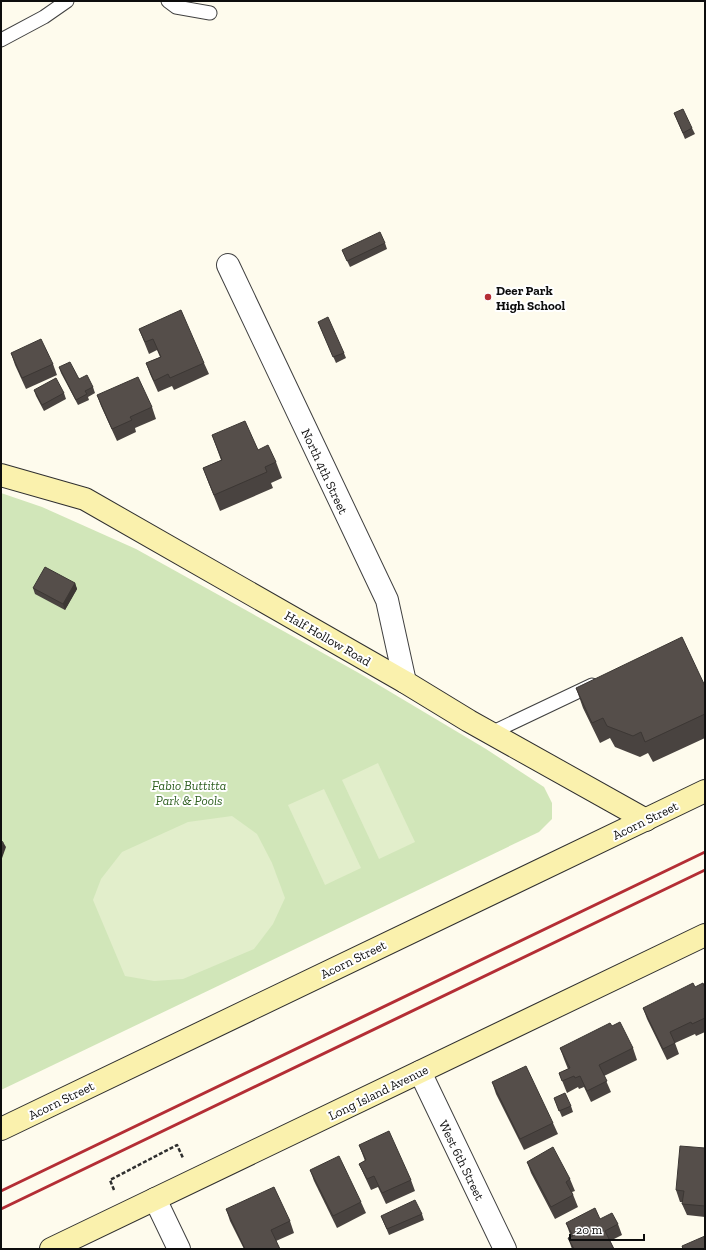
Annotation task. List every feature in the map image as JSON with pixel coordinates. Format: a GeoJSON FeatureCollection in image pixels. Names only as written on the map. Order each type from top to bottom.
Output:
{"type":"FeatureCollection","features":[{"type":"Feature","properties":{"kind":"street","name":"North 4th Street"},"geometry":{"type":"LineString","coordinates":[[228,265],[387,600],[406,682]]}},
{"type":"Feature","properties":{"kind":"street","name":"Half Hollow Road"},"geometry":{"type":"LineString","coordinates":[[1,475],[85,499],[406,682],[491,733],[646,820]]}},
{"type":"Feature","properties":{"kind":"street","name":"Acorn Street"},"geometry":{"type":"LineString","coordinates":[[1,1129],[705,791]]}},
{"type":"Feature","properties":{"kind":"street","name":"Long Island Avenue"},"geometry":{"type":"LineString","coordinates":[[51,1249],[705,935]]}},
{"type":"Feature","properties":{"kind":"street","name":"West 6th Street"},"geometry":{"type":"LineString","coordinates":[[420,1072],[505,1249]]}},
{"type":"Feature","properties":{"kind":"street"},"geometry":{"type":"LineString","coordinates":[[155,1199],[179,1249]]}},
{"type":"Feature","properties":{"kind":"lane"},"geometry":{"type":"LineString","coordinates":[[1,40],[44,17],[67,1]]}},
{"type":"Feature","properties":{"kind":"lane"},"geometry":{"type":"LineString","coordinates":[[168,1],[176,7],[210,13]]}},
{"type":"Feature","properties":{"kind":"lane"},"geometry":{"type":"LineString","coordinates":[[491,733],[601,681]]}},
{"type":"Feature","properties":{"kind":"path"},"geometry":{"type":"LineString","coordinates":[[114,1190],[110,1180],[177,1145],[183,1158]]}},
{"type":"Feature","properties":{"kind":"green space","name":"Fabio Buttitta Park & Pools"},"geometry":{"type":"Polygon","coordinates":[[[1,493],[42,507],[136,549],[357,672],[486,749],[544,787],[552,803],[552,819],[539,832],[1,1090],[1,493]]]}},
{"type":"Feature","properties":{"kind":"green space"},"geometry":{"type":"Polygon","coordinates":[[[378,763],[415,842],[379,859],[342,780],[378,763]]]}},
{"type":"Feature","properties":{"kind":"green space"},"geometry":{"type":"Polygon","coordinates":[[[324,789],[361,868],[325,885],[288,805],[324,789]]]}},
{"type":"Feature","properties":{"kind":"green space"},"geometry":{"type":"Polygon","coordinates":[[[232,816],[257,834],[272,863],[285,898],[273,924],[254,949],[183,979],[154,981],[125,976],[93,900],[101,879],[122,852],[188,822],[232,816]]]}},
{"type":"Feature","properties":{"kind":"building"},"geometry":{"type":"Polygon","coordinates":[[[683,109],[692,128],[683,133],[674,113],[683,109]]]}},
{"type":"Feature","properties":{"kind":"building"},"geometry":{"type":"Polygon","coordinates":[[[380,232],[385,243],[347,261],[342,250],[380,232]]]}},
{"type":"Feature","properties":{"kind":"building"},"geometry":{"type":"Polygon","coordinates":[[[181,310],[204,363],[170,378],[168,374],[154,381],[146,363],[161,357],[153,339],[145,342],[139,329],[181,310]]]}},
{"type":"Feature","properties":{"kind":"building"},"geometry":{"type":"Polygon","coordinates":[[[328,317],[344,353],[333,357],[318,322],[328,317]]]}},
{"type":"Feature","properties":{"kind":"building"},"geometry":{"type":"Polygon","coordinates":[[[41,339],[53,364],[22,378],[11,353],[41,339]]]}},
{"type":"Feature","properties":{"kind":"building"},"geometry":{"type":"Polygon","coordinates":[[[70,362],[79,379],[87,375],[93,387],[85,391],[87,394],[76,400],[59,367],[70,362]]]}},
{"type":"Feature","properties":{"kind":"building"},"geometry":{"type":"Polygon","coordinates":[[[138,377],[152,407],[130,417],[132,420],[112,429],[97,395],[138,377]]]}},
{"type":"Feature","properties":{"kind":"building"},"geometry":{"type":"Polygon","coordinates":[[[56,378],[64,393],[42,405],[34,390],[56,378]]]}},
{"type":"Feature","properties":{"kind":"building"},"geometry":{"type":"Polygon","coordinates":[[[245,421],[258,450],[268,445],[276,462],[265,467],[267,472],[214,495],[203,468],[222,460],[212,435],[245,421]]]}},
{"type":"Feature","properties":{"kind":"building"},"geometry":{"type":"Polygon","coordinates":[[[45,567],[75,583],[63,604],[33,588],[45,567]]]}},
{"type":"Feature","properties":{"kind":"building"},"geometry":{"type":"Polygon","coordinates":[[[682,637],[705,686],[705,714],[645,742],[641,732],[633,736],[607,726],[603,718],[592,723],[576,688],[682,637]]]}},
{"type":"Feature","properties":{"kind":"building"},"geometry":{"type":"Polygon","coordinates":[[[693,983],[695,987],[703,983],[705,988],[705,1018],[692,1024],[691,1022],[670,1032],[675,1043],[663,1049],[643,1008],[693,983]]]}},
{"type":"Feature","properties":{"kind":"building"},"geometry":{"type":"Polygon","coordinates":[[[620,1022],[633,1048],[599,1065],[607,1081],[587,1091],[580,1076],[575,1078],[574,1076],[562,1081],[559,1073],[570,1068],[560,1048],[610,1023],[612,1026],[620,1022]]]}},
{"type":"Feature","properties":{"kind":"building"},"geometry":{"type":"Polygon","coordinates":[[[526,1066],[553,1123],[520,1139],[492,1082],[526,1066]]]}},
{"type":"Feature","properties":{"kind":"building"},"geometry":{"type":"Polygon","coordinates":[[[565,1093],[571,1106],[559,1111],[554,1098],[565,1093]]]}},
{"type":"Feature","properties":{"kind":"building"},"geometry":{"type":"Polygon","coordinates":[[[389,1131],[411,1180],[382,1193],[374,1176],[367,1179],[359,1164],[366,1160],[359,1145],[389,1131]]]}},
{"type":"Feature","properties":{"kind":"building"},"geometry":{"type":"Polygon","coordinates":[[[680,1146],[705,1148],[705,1206],[682,1204],[684,1191],[676,1190],[680,1146]]]}},
{"type":"Feature","properties":{"kind":"building"},"geometry":{"type":"Polygon","coordinates":[[[553,1147],[570,1179],[566,1182],[573,1195],[551,1207],[527,1162],[553,1147]]]}},
{"type":"Feature","properties":{"kind":"building"},"geometry":{"type":"Polygon","coordinates":[[[339,1156],[361,1202],[333,1216],[310,1170],[339,1156]]]}},
{"type":"Feature","properties":{"kind":"building"},"geometry":{"type":"Polygon","coordinates":[[[274,1187],[290,1221],[271,1230],[280,1249],[245,1249],[226,1209],[274,1187]]]}},
{"type":"Feature","properties":{"kind":"building"},"geometry":{"type":"Polygon","coordinates":[[[415,1200],[422,1214],[387,1229],[381,1216],[415,1200]]]}},
{"type":"Feature","properties":{"kind":"building"},"geometry":{"type":"Polygon","coordinates":[[[595,1208],[600,1219],[612,1213],[618,1224],[605,1231],[614,1249],[574,1249],[568,1238],[573,1236],[566,1223],[595,1208]]]}},
{"type":"Feature","properties":{"kind":"building"},"geometry":{"type":"Polygon","coordinates":[[[705,1236],[705,1249],[683,1249],[682,1246],[705,1236]]]}},
{"type":"Feature","properties":{"kind":"railway"},"geometry":{"type":"LineString","coordinates":[[1,1191],[705,852]]}},
{"type":"Feature","properties":{"kind":"railway"},"geometry":{"type":"LineString","coordinates":[[1,1209],[705,870]]}},
{"type":"Feature","properties":{"kind":"place","name":"Deer Park High School"},"geometry":{"type":"Point","coordinates":[488,297]}}]}
